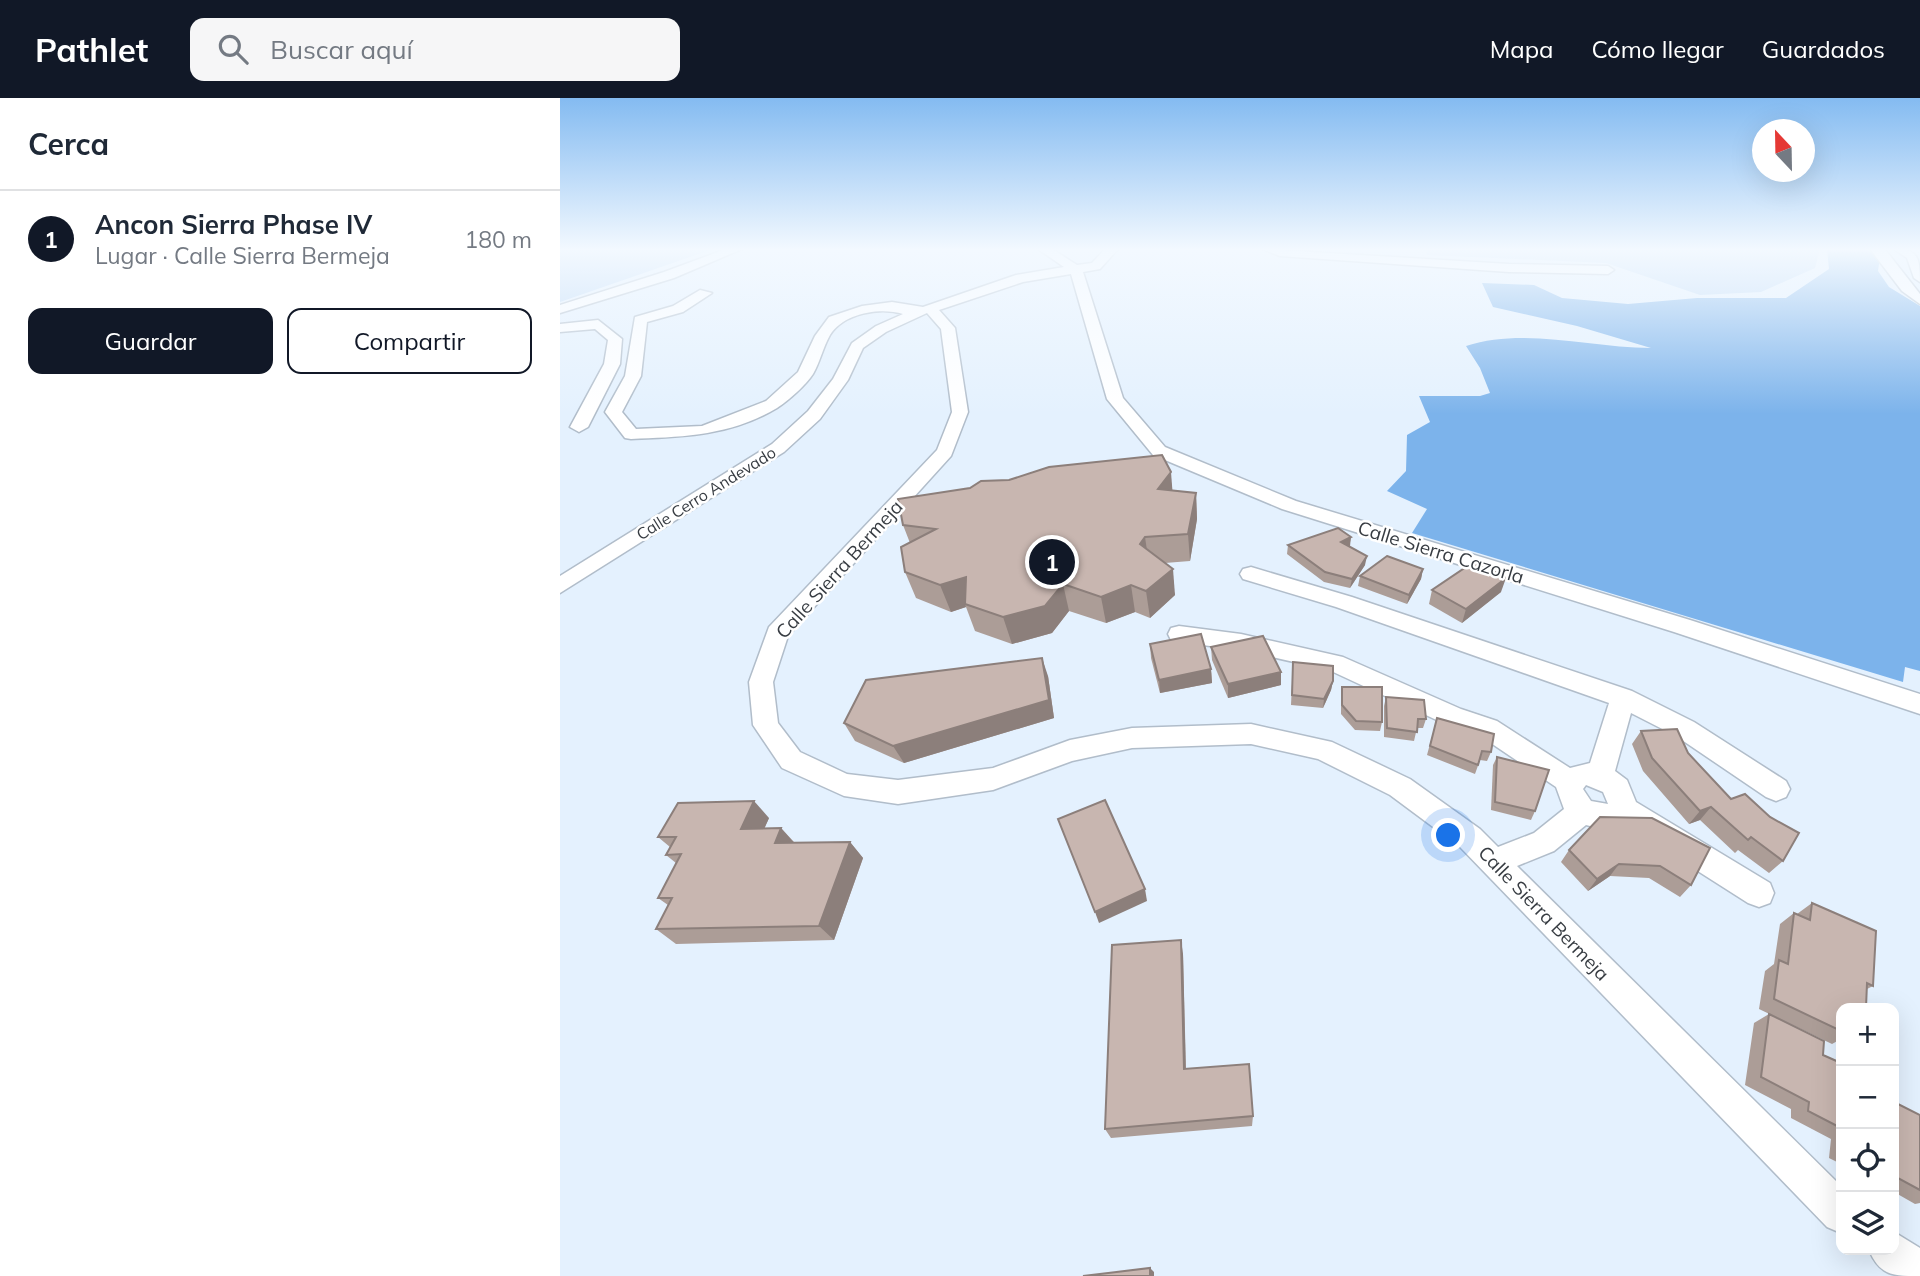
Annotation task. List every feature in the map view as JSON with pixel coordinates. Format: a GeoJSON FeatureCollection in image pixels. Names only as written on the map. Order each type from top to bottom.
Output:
{"type":"FeatureCollection","features":[{"type":"Feature","properties":{"kind":"street"},"geometry":{"type":"LineString","coordinates":[[686,304],[640,320],[632,376],[613,412],[631,434],[705,431],[772,404],[805,374],[822,336],[834,320],[862,310],[892,306],[923,310],[941,304]]}},
{"type":"Feature","properties":{"kind":"street","name":"Calle Sierra Cazorla"},"geometry":{"type":"LineString","coordinates":[[1086,304],[1115,399],[1159,451],[1290,505],[1682,626],[1920,704]]}},
{"type":"Feature","properties":{"kind":"street","name":"Calle Sierra Bermeja"},"geometry":{"type":"LineString","coordinates":[[923,310],[948,328],[960,412],[946,452],[904,510],[777,633],[761,682],[766,725],[791,760],[844,785],[898,792],[993,779],[1070,751],[1132,738],[1251,734],[1323,750],[1400,788],[1470,838],[1836,1208]]}},
{"type":"Feature","properties":{"kind":"street","name":"Calle Cerro Andevado"},"geometry":{"type":"LineString","coordinates":[[560,586],[778,449],[814,415],[841,380],[857,346],[881,328],[923,310]]}},
{"type":"Feature","properties":{"kind":"street"},"geometry":{"type":"LineString","coordinates":[[560,328],[598,324],[615,339],[612,364],[579,428]]}},
{"type":"Feature","properties":{"kind":"street"},"geometry":{"type":"LineString","coordinates":[[1251,574],[1344,602],[1623,698],[1685,729],[1776,789]]}},
{"type":"Feature","properties":{"kind":"street"},"geometry":{"type":"LineString","coordinates":[[1179,634],[1251,644],[1335,663],[1452,716],[1488,728],[1571,783]]}},
{"type":"Feature","properties":{"kind":"street"},"geometry":{"type":"LineString","coordinates":[[1600,776],[1623,698]]}},
{"type":"Feature","properties":{"kind":"street"},"geometry":{"type":"LineString","coordinates":[[1582,774],[1600,776],[1616,786],[1623,801],[1622,808],[1618,814],[1602,817],[1583,811],[1571,797],[1571,783],[1582,774]]}},
{"type":"Feature","properties":{"kind":"street"},"geometry":{"type":"LineString","coordinates":[[1622,808],[1759,893]]}},
{"type":"Feature","properties":{"kind":"street"},"geometry":{"type":"LineString","coordinates":[[1493,862],[1545,842],[1583,811]]}},
{"type":"Feature","properties":{"kind":"street"},"geometry":{"type":"LineString","coordinates":[[1896,1255],[1920,1273]]}},
{"type":"Feature","properties":{"kind":"shaded area"},"geometry":{"type":"Polygon","coordinates":[[[1492,304],[1920,306],[1920,671],[1905,667],[1903,682],[1412,533],[1427,509],[1387,491],[1406,471],[1407,435],[1430,422],[1419,396],[1480,396],[1490,393],[1480,368],[1466,346],[1511,338],[1534,338],[1651,348],[1577,326],[1493,307],[1492,304]]]}},
{"type":"Feature","properties":{"kind":"building"},"geometry":{"type":"Polygon","coordinates":[[[1162,455],[1171,472],[1158,489],[1196,493],[1188,534],[1145,537],[1140,544],[1173,569],[1146,591],[1131,585],[1101,597],[1063,584],[1045,606],[1003,617],[965,604],[966,577],[940,585],[905,572],[901,547],[936,529],[903,525],[898,499],[970,488],[981,481],[1009,480],[1049,467],[1162,455]]]}},
{"type":"Feature","properties":{"kind":"building"},"geometry":{"type":"Polygon","coordinates":[[[1338,528],[1351,537],[1341,542],[1367,556],[1352,579],[1325,572],[1288,545],[1338,528]]]}},
{"type":"Feature","properties":{"kind":"building"},"geometry":{"type":"Polygon","coordinates":[[[1387,556],[1423,569],[1409,595],[1360,576],[1387,556]]]}},
{"type":"Feature","properties":{"kind":"building"},"geometry":{"type":"Polygon","coordinates":[[[1475,561],[1506,578],[1466,609],[1432,590],[1475,561]]]}},
{"type":"Feature","properties":{"kind":"building"},"geometry":{"type":"Polygon","coordinates":[[[1201,634],[1211,669],[1159,680],[1150,644],[1201,634]]]}},
{"type":"Feature","properties":{"kind":"building"},"geometry":{"type":"Polygon","coordinates":[[[1263,636],[1281,672],[1228,684],[1211,647],[1263,636]]]}},
{"type":"Feature","properties":{"kind":"building"},"geometry":{"type":"Polygon","coordinates":[[[1042,658],[1049,700],[893,746],[844,723],[866,680],[1042,658]]]}},
{"type":"Feature","properties":{"kind":"building"},"geometry":{"type":"Polygon","coordinates":[[[1293,662],[1333,666],[1333,681],[1324,699],[1292,695],[1293,662]]]}},
{"type":"Feature","properties":{"kind":"building"},"geometry":{"type":"Polygon","coordinates":[[[1342,687],[1382,687],[1382,722],[1356,721],[1342,705],[1342,687]]]}},
{"type":"Feature","properties":{"kind":"building"},"geometry":{"type":"Polygon","coordinates":[[[1386,697],[1424,700],[1426,719],[1418,719],[1417,732],[1387,728],[1386,697]]]}},
{"type":"Feature","properties":{"kind":"building"},"geometry":{"type":"Polygon","coordinates":[[[1437,718],[1494,734],[1491,752],[1482,751],[1478,765],[1430,746],[1437,718]]]}},
{"type":"Feature","properties":{"kind":"building"},"geometry":{"type":"Polygon","coordinates":[[[1677,729],[1688,753],[1731,799],[1745,794],[1770,817],[1799,833],[1783,861],[1751,837],[1748,840],[1711,807],[1700,811],[1652,758],[1641,731],[1677,729]]]}},
{"type":"Feature","properties":{"kind":"building"},"geometry":{"type":"Polygon","coordinates":[[[1497,757],[1549,770],[1535,811],[1495,802],[1497,757]]]}},
{"type":"Feature","properties":{"kind":"building"},"geometry":{"type":"Polygon","coordinates":[[[1105,800],[1145,889],[1095,912],[1058,819],[1105,800]]]}},
{"type":"Feature","properties":{"kind":"building"},"geometry":{"type":"Polygon","coordinates":[[[754,801],[741,829],[781,828],[775,843],[850,842],[819,926],[656,929],[672,898],[658,898],[681,854],[666,855],[676,837],[658,837],[678,803],[754,801]]]}},
{"type":"Feature","properties":{"kind":"building"},"geometry":{"type":"Polygon","coordinates":[[[1600,817],[1652,818],[1710,848],[1691,885],[1660,866],[1619,864],[1597,879],[1569,850],[1600,817]]]}},
{"type":"Feature","properties":{"kind":"building"},"geometry":{"type":"Polygon","coordinates":[[[1812,903],[1876,931],[1873,986],[1867,983],[1866,1003],[1836,1003],[1836,1029],[1774,999],[1779,960],[1788,964],[1794,913],[1810,920],[1812,903]]]}},
{"type":"Feature","properties":{"kind":"building"},"geometry":{"type":"Polygon","coordinates":[[[1181,940],[1184,1069],[1249,1064],[1253,1116],[1105,1129],[1112,945],[1181,940]]]}},
{"type":"Feature","properties":{"kind":"building"},"geometry":{"type":"Polygon","coordinates":[[[1769,1014],[1824,1041],[1823,1055],[1836,1061],[1836,1125],[1808,1111],[1809,1102],[1761,1077],[1769,1014]]]}},
{"type":"Feature","properties":{"kind":"building"},"geometry":{"type":"Polygon","coordinates":[[[1899,1104],[1920,1115],[1920,1190],[1899,1179],[1899,1104]]]}},
{"type":"Feature","properties":{"kind":"building"},"geometry":{"type":"Polygon","coordinates":[[[1150,1268],[1150,1276],[1083,1276],[1150,1268]]]}},
{"type":"Feature","properties":{"kind":"place","name":"Ancon Sierra Phase IV"},"geometry":{"type":"Point","coordinates":[1052,562]}}]}
